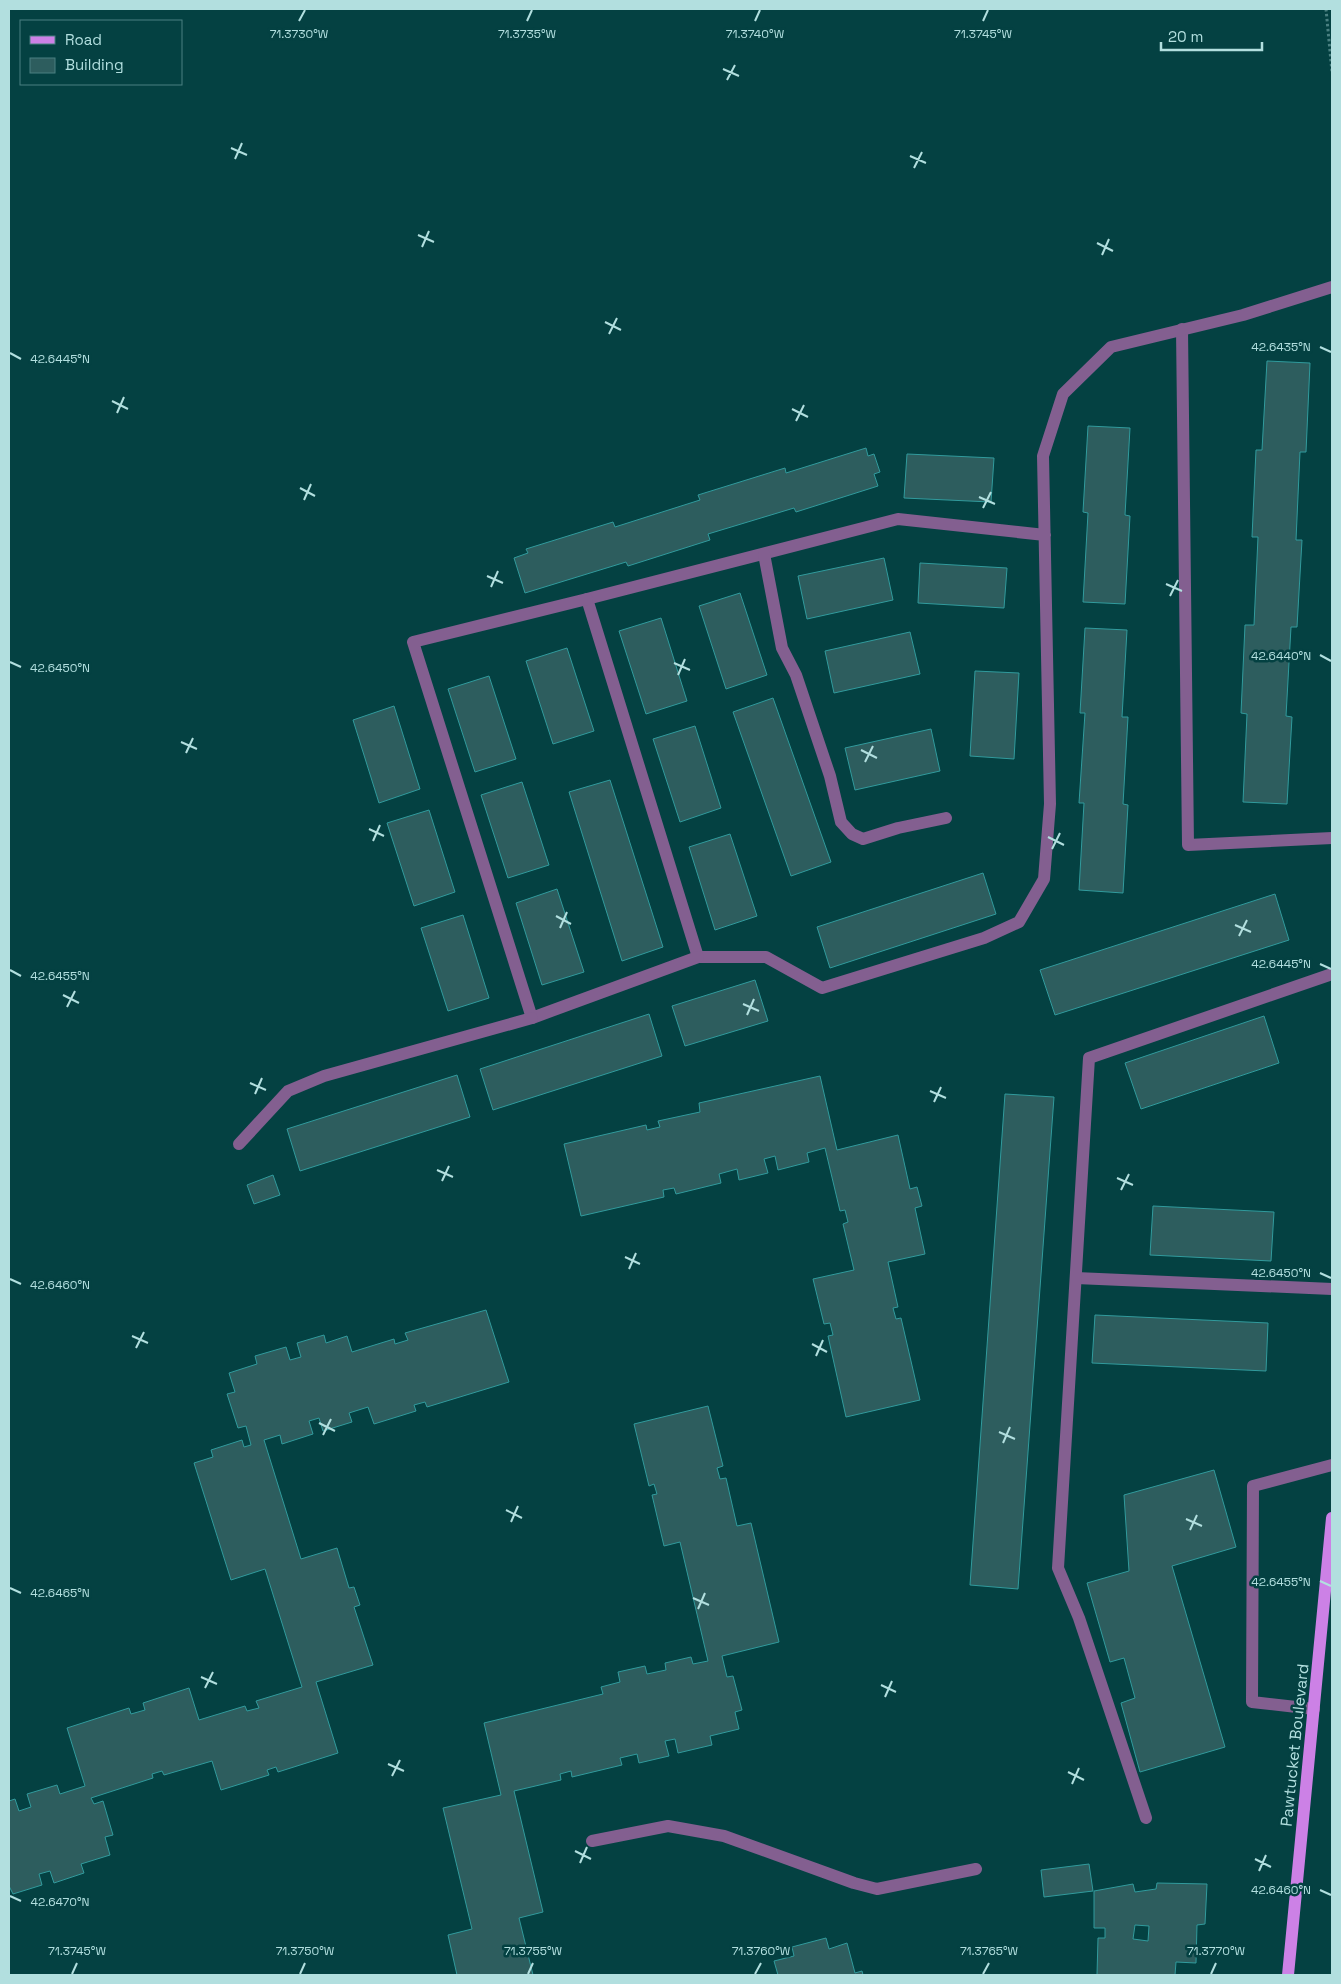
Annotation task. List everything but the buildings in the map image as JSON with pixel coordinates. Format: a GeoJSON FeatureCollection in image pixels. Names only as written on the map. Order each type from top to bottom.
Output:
{"type":"FeatureCollection","features":[{"type":"Feature","properties":{"kind":"main road","name":"Pawtucket Boulevard"},"geometry":{"type":"LineString","coordinates":[[1288,1975],[1332,1518]]}},
{"type":"Feature","properties":{"kind":"street"},"geometry":{"type":"LineString","coordinates":[[239,1144],[288,1091],[324,1076],[532,1018],[698,957],[766,957],[822,988],[984,938],[1019,922],[1044,879],[1050,804],[1043,456],[1063,394],[1111,347],[1243,315],[1332,287]]}},
{"type":"Feature","properties":{"kind":"street"},"geometry":{"type":"LineString","coordinates":[[1182,329],[1188,845],[1332,838]]}},
{"type":"Feature","properties":{"kind":"street"},"geometry":{"type":"LineString","coordinates":[[532,1018],[413,642],[898,519],[1045,535]]}},
{"type":"Feature","properties":{"kind":"street"},"geometry":{"type":"LineString","coordinates":[[764,554],[782,648],[796,676],[830,776],[841,822],[852,834],[863,838],[898,828],[946,818]]}},
{"type":"Feature","properties":{"kind":"street"},"geometry":{"type":"LineString","coordinates":[[587,599],[698,957]]}},
{"type":"Feature","properties":{"kind":"street"},"geometry":{"type":"LineString","coordinates":[[1146,1818],[1079,1618],[1058,1568],[1089,1058],[1332,974]]}},
{"type":"Feature","properties":{"kind":"street"},"geometry":{"type":"LineString","coordinates":[[1076,1278],[1332,1288]]}},
{"type":"Feature","properties":{"kind":"street"},"geometry":{"type":"LineString","coordinates":[[1314,1709],[1252,1702],[1253,1486],[1332,1465]]}},
{"type":"Feature","properties":{"kind":"street"},"geometry":{"type":"LineString","coordinates":[[592,1841],[668,1826],[724,1836],[854,1884],[877,1889],[976,1869]]}},
{"type":"Feature","properties":{"kind":"path"},"geometry":{"type":"LineString","coordinates":[[1326,9],[1332,72]]}}]}
